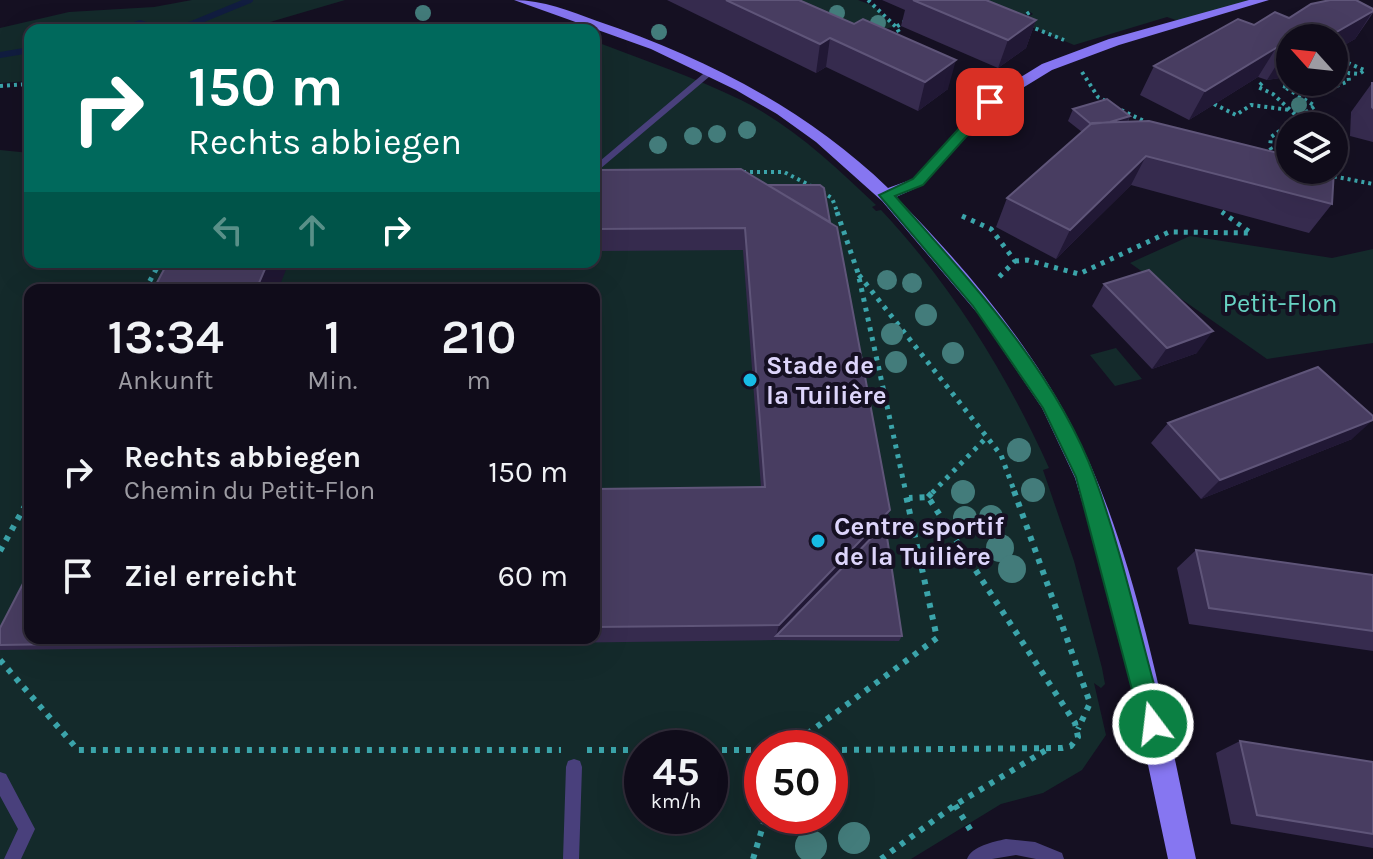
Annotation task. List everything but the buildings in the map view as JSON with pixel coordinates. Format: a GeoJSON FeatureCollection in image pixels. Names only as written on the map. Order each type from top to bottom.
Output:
{"type":"FeatureCollection","features":[{"type":"Feature","properties":{"kind":"main road"},"geometry":{"type":"LineString","coordinates":[[520,0],[596,24]]}},
{"type":"Feature","properties":{"kind":"main road"},"geometry":{"type":"LineString","coordinates":[[886,195],[918,182],[990,102],[1047,67],[1114,42],[1263,0]]}},
{"type":"Feature","properties":{"kind":"main road"},"geometry":{"type":"LineString","coordinates":[[600,25],[712,71],[816,134],[886,195],[930,241],[1020,357],[1050,404],[1085,477],[1153,724],[1182,859]]}},
{"type":"Feature","properties":{"kind":"lane"},"geometry":{"type":"LineString","coordinates":[[600,166],[712,71]]}},
{"type":"Feature","properties":{"kind":"lane"},"geometry":{"type":"LineString","coordinates":[[571,859],[576,758]]}},
{"type":"Feature","properties":{"kind":"lane"},"geometry":{"type":"LineString","coordinates":[[0,780],[27,829],[12,859]]}},
{"type":"Feature","properties":{"kind":"lane"},"geometry":{"type":"LineString","coordinates":[[980,857],[1007,845],[1034,848],[1056,859]]}},
{"type":"Feature","properties":{"kind":"path"},"geometry":{"type":"LineString","coordinates":[[868,0],[899,32]]}},
{"type":"Feature","properties":{"kind":"path"},"geometry":{"type":"LineString","coordinates":[[1030,12],[1015,20],[1074,45]]}},
{"type":"Feature","properties":{"kind":"path"},"geometry":{"type":"LineString","coordinates":[[896,27],[917,13]]}},
{"type":"Feature","properties":{"kind":"path"},"geometry":{"type":"LineString","coordinates":[[1348,63],[1365,70],[1359,74],[1348,73]]}},
{"type":"Feature","properties":{"kind":"path"},"geometry":{"type":"LineString","coordinates":[[1079,64],[1098,97],[1150,123]]}},
{"type":"Feature","properties":{"kind":"path"},"geometry":{"type":"LineString","coordinates":[[1262,83],[1258,87],[1273,94],[1292,112]]}},
{"type":"Feature","properties":{"kind":"path"},"geometry":{"type":"LineString","coordinates":[[0,86],[24,84]]}},
{"type":"Feature","properties":{"kind":"path"},"geometry":{"type":"LineString","coordinates":[[1299,96],[1315,106],[1307,112]]}},
{"type":"Feature","properties":{"kind":"path"},"geometry":{"type":"LineString","coordinates":[[1214,104],[1236,115],[1251,105],[1290,110]]}},
{"type":"Feature","properties":{"kind":"path"},"geometry":{"type":"LineString","coordinates":[[1276,134],[1271,137],[1270,147],[1276,157]]}},
{"type":"Feature","properties":{"kind":"path"},"geometry":{"type":"LineString","coordinates":[[736,172],[784,172],[832,198],[858,273],[937,638],[812,730]]}},
{"type":"Feature","properties":{"kind":"path"},"geometry":{"type":"LineString","coordinates":[[1348,179],[1373,184]]}},
{"type":"Feature","properties":{"kind":"path"},"geometry":{"type":"LineString","coordinates":[[999,277],[1015,261],[1027,260],[1079,274],[1169,232],[1251,233],[1250,229],[1222,212]]}},
{"type":"Feature","properties":{"kind":"path"},"geometry":{"type":"LineString","coordinates":[[962,216],[991,229],[1015,261]]}},
{"type":"Feature","properties":{"kind":"path"},"geometry":{"type":"LineString","coordinates":[[848,750],[1071,746],[1076,741],[1090,703],[1001,455],[986,438],[976,419],[858,273]]}},
{"type":"Feature","properties":{"kind":"path"},"geometry":{"type":"LineString","coordinates":[[909,498],[928,497],[986,438]]}},
{"type":"Feature","properties":{"kind":"path"},"geometry":{"type":"LineString","coordinates":[[928,497],[1078,730]]}},
{"type":"Feature","properties":{"kind":"path"},"geometry":{"type":"LineString","coordinates":[[0,551],[24,508]]}},
{"type":"Feature","properties":{"kind":"path"},"geometry":{"type":"LineString","coordinates":[[0,660],[78,750],[564,750]]}},
{"type":"Feature","properties":{"kind":"path"},"geometry":{"type":"LineString","coordinates":[[881,859],[955,805],[1052,747]]}},
{"type":"Feature","properties":{"kind":"path"},"geometry":{"type":"LineString","coordinates":[[576,758],[624,752]]}},
{"type":"Feature","properties":{"kind":"path"},"geometry":{"type":"LineString","coordinates":[[753,859],[761,834]]}},
{"type":"Feature","properties":{"kind":"green space"},"geometry":{"type":"Polygon","coordinates":[[[192,0],[345,0],[263,24],[24,24],[24,81],[0,83],[0,28],[69,12],[154,7],[192,0]]]}},
{"type":"Feature","properties":{"kind":"green space"},"geometry":{"type":"Polygon","coordinates":[[[773,0],[858,0],[874,6],[893,27],[852,35],[773,0]]]}},
{"type":"Feature","properties":{"kind":"green space"},"geometry":{"type":"Polygon","coordinates":[[[964,0],[1263,0],[1182,22],[1167,17],[1074,45],[1020,22],[1033,14],[1030,12],[1014,20],[964,0]]]}},
{"type":"Feature","properties":{"kind":"green space","name":"Centre sportif de la Tuilière"},"geometry":{"type":"Polygon","coordinates":[[[600,43],[705,84],[760,110],[813,148],[876,205],[872,207],[876,211],[881,210],[932,269],[976,332],[1015,398],[1049,468],[1043,470],[1074,561],[1102,668],[1105,684],[1101,688],[1094,683],[1106,735],[1082,770],[1043,793],[1001,804],[911,859],[0,859],[0,150],[24,152],[24,268],[600,268],[600,43]]]}},
{"type":"Feature","properties":{"kind":"green space","name":"Petit-Flon"},"geometry":{"type":"Polygon","coordinates":[[[1190,236],[1332,258],[1373,249],[1373,343],[1267,359],[1130,263],[1190,236]]]}},
{"type":"Feature","properties":{"kind":"green space"},"geometry":{"type":"Polygon","coordinates":[[[1116,348],[1142,379],[1115,386],[1090,355],[1116,348]]]}},
{"type":"Feature","properties":{"kind":"waterway"},"geometry":{"type":"LineString","coordinates":[[192,24],[250,0]]}},
{"type":"Feature","properties":{"kind":"waterway"},"geometry":{"type":"LineString","coordinates":[[137,24],[143,24]]}},
{"type":"Feature","properties":{"kind":"waterway"},"geometry":{"type":"LineString","coordinates":[[0,55],[24,51]]}},
{"type":"Feature","properties":{"kind":"place","name":"Stade de la Tuilière"},"geometry":{"type":"Point","coordinates":[750,380]}},
{"type":"Feature","properties":{"kind":"place","name":"Centre sportif de la Tuilière"},"geometry":{"type":"Point","coordinates":[818,541]}},
{"type":"Feature","properties":{"kind":"route"},"geometry":{"type":"LineString","coordinates":[[990,102],[945,147],[918,182],[886,195],[930,241],[979,302],[1050,404],[1085,477],[1111,560],[1153,724]]}}]}
